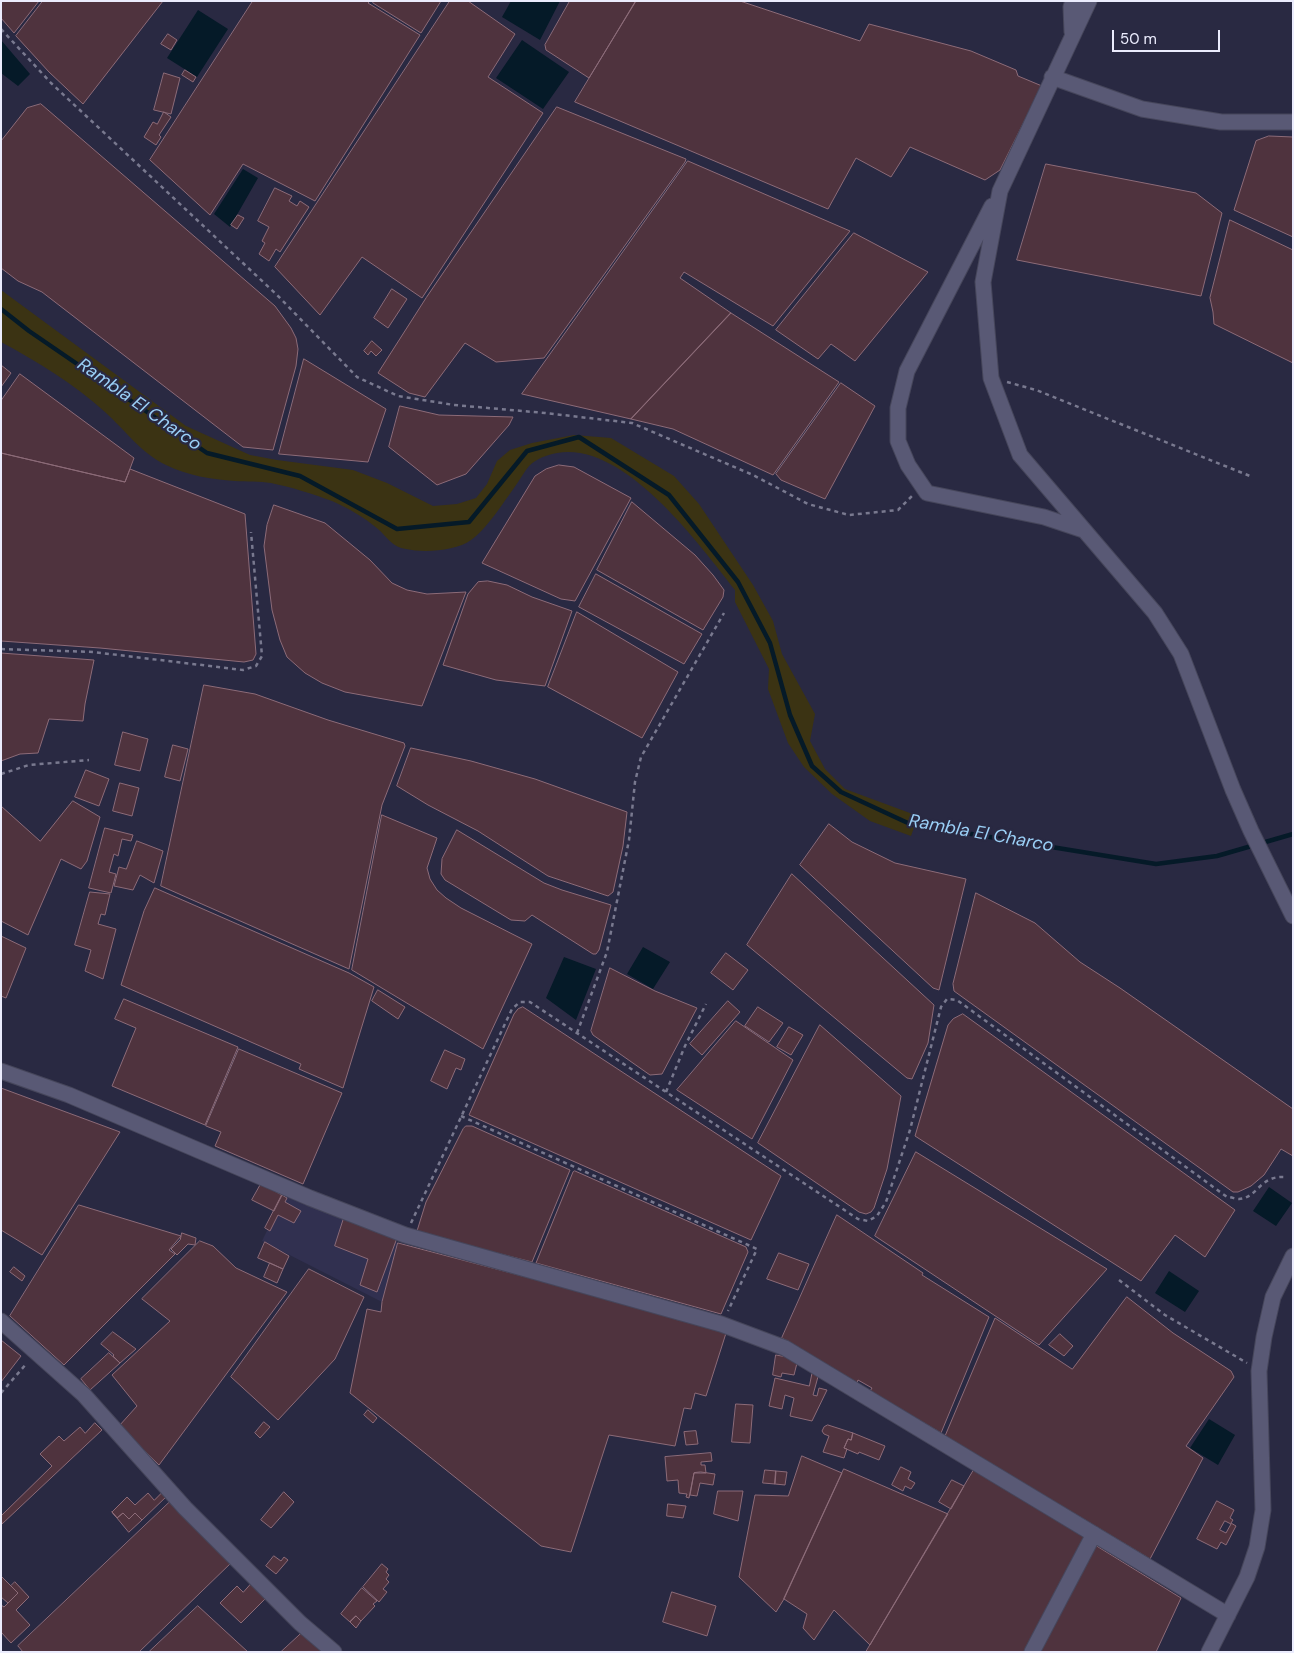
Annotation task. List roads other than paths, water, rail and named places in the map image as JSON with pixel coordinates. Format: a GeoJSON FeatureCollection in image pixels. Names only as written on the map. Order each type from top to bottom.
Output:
{"type":"FeatureCollection","features":[{"type":"Feature","properties":{"kind":"street"},"geometry":{"type":"LineString","coordinates":[[1072,36],[1071,7],[1074,1]]}},
{"type":"Feature","properties":{"kind":"street"},"geometry":{"type":"LineString","coordinates":[[1083,530],[1044,517],[927,493],[908,465],[898,441],[898,408],[907,372],[1000,192],[1089,1]]}},
{"type":"Feature","properties":{"kind":"street"},"geometry":{"type":"LineString","coordinates":[[1052,77],[1142,109],[1222,122],[1293,122]]}},
{"type":"Feature","properties":{"kind":"street"},"geometry":{"type":"LineString","coordinates":[[1000,192],[983,282],[991,378],[1020,455],[1155,613],[1181,654],[1233,790],[1293,916]]}},
{"type":"Feature","properties":{"kind":"street"},"geometry":{"type":"LineString","coordinates":[[1,1071],[69,1095],[310,1198],[405,1235],[721,1324],[785,1348],[1228,1615]]}},
{"type":"Feature","properties":{"kind":"street"},"geometry":{"type":"LineString","coordinates":[[1209,1652],[1247,1577],[1257,1547],[1263,1510],[1259,1371],[1273,1297],[1293,1256]]}},
{"type":"Feature","properties":{"kind":"street"},"geometry":{"type":"LineString","coordinates":[[1,1321],[84,1395],[185,1508],[300,1623],[334,1652]]}},
{"type":"Feature","properties":{"kind":"street"},"geometry":{"type":"LineString","coordinates":[[1032,1652],[1094,1534]]}},
{"type":"Feature","properties":{"kind":"water"},"geometry":{"type":"Polygon","coordinates":[[[511,1],[560,1],[540,40],[502,17],[511,1]]]}},
{"type":"Feature","properties":{"kind":"water"},"geometry":{"type":"Polygon","coordinates":[[[198,10],[228,29],[197,77],[167,58],[198,10]]]}},
{"type":"Feature","properties":{"kind":"water"},"geometry":{"type":"Polygon","coordinates":[[[1,40],[30,74],[18,86],[1,73],[1,40]]]}},
{"type":"Feature","properties":{"kind":"water"},"geometry":{"type":"Polygon","coordinates":[[[522,40],[569,72],[543,109],[496,78],[522,40]]]}},
{"type":"Feature","properties":{"kind":"water"},"geometry":{"type":"Polygon","coordinates":[[[243,169],[258,178],[230,227],[214,214],[243,169]]]}},
{"type":"Feature","properties":{"kind":"water"},"geometry":{"type":"Polygon","coordinates":[[[643,947],[670,962],[653,989],[627,974],[643,947]]]}},
{"type":"Feature","properties":{"kind":"water"},"geometry":{"type":"Polygon","coordinates":[[[564,957],[596,969],[576,1020],[546,998],[564,957]]]}},
{"type":"Feature","properties":{"kind":"water"},"geometry":{"type":"Polygon","coordinates":[[[1269,1187],[1292,1203],[1276,1226],[1253,1211],[1269,1187]]]}},
{"type":"Feature","properties":{"kind":"water"},"geometry":{"type":"Polygon","coordinates":[[[1169,1271],[1199,1291],[1185,1312],[1155,1293],[1169,1271]]]}},
{"type":"Feature","properties":{"kind":"water"},"geometry":{"type":"Polygon","coordinates":[[[1209,1419],[1235,1435],[1218,1465],[1190,1448],[1209,1419]]]}},
{"type":"Feature","properties":{"kind":"waterway","name":"Rambla El Charco"},"geometry":{"type":"LineString","coordinates":[[1,309],[29,331],[207,453],[300,476],[397,529],[469,522],[527,451],[579,437],[669,495],[738,582],[770,643],[790,715],[812,766],[841,792],[910,824],[1156,864],[1217,856],[1293,834]]}}]}
